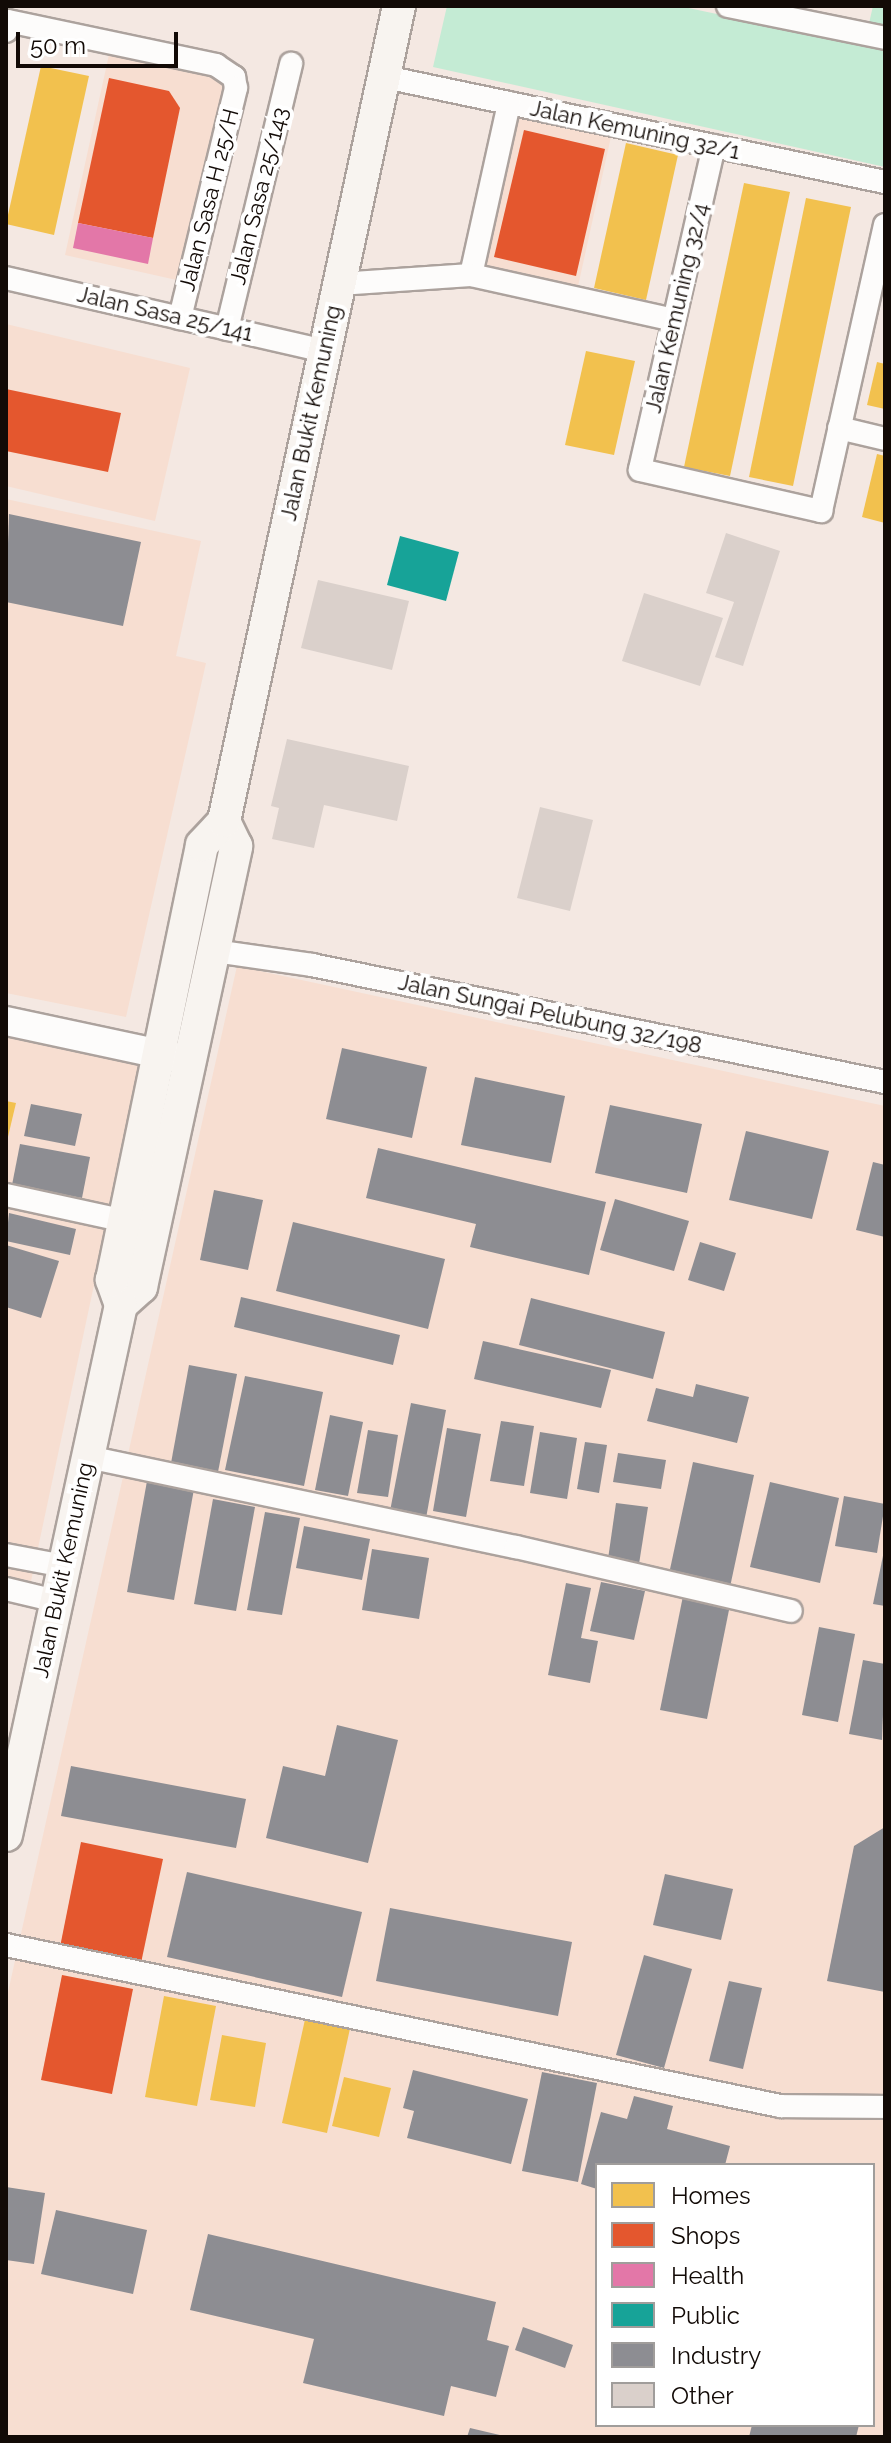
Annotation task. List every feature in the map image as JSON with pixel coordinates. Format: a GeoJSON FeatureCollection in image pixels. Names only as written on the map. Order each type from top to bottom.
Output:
{"type":"FeatureCollection","features":[{"type":"Feature","properties":{"kind":"main road","name":"Jalan Bukit Kemuning"},"geometry":{"type":"LineString","coordinates":[[121,1305],[141,1287],[202,845],[224,821],[399,6]]}},
{"type":"Feature","properties":{"kind":"main road","name":"Jalan Bukit Kemuning"},"geometry":{"type":"LineString","coordinates":[[6,1835],[121,1305],[112,1280],[125,1221],[174,1057],[214,951],[236,846],[224,821]]}},
{"type":"Feature","properties":{"kind":"street"},"geometry":{"type":"LineString","coordinates":[[728,6],[885,38]]}},
{"type":"Feature","properties":{"kind":"street","name":"Jalan Sasa H 25/H"},"geometry":{"type":"LineString","coordinates":[[7,26],[216,65],[234,77],[236,88],[180,318]]}},
{"type":"Feature","properties":{"kind":"street","name":"Jalan Sasa 25/143"},"geometry":{"type":"LineString","coordinates":[[227,329],[291,64]]}},
{"type":"Feature","properties":{"kind":"street","name":"Jalan Kemuning 32/1"},"geometry":{"type":"LineString","coordinates":[[385,77],[885,182]]}},
{"type":"Feature","properties":{"kind":"street"},"geometry":{"type":"LineString","coordinates":[[471,275],[509,103]]}},
{"type":"Feature","properties":{"kind":"street","name":"Jalan Kemuning 32/4"},"geometry":{"type":"LineString","coordinates":[[714,146],[640,470],[821,511],[839,428]]}},
{"type":"Feature","properties":{"kind":"street"},"geometry":{"type":"LineString","coordinates":[[885,225],[839,428],[885,439]]}},
{"type":"Feature","properties":{"kind":"street"},"geometry":{"type":"LineString","coordinates":[[339,284],[471,275],[674,320]]}},
{"type":"Feature","properties":{"kind":"street","name":"Jalan Sasa 25/141"},"geometry":{"type":"LineString","coordinates":[[6,278],[324,351]]}},
{"type":"Feature","properties":{"kind":"street","name":"Jalan Sungai Pelubung 32/198"},"geometry":{"type":"LineString","coordinates":[[214,951],[312,965],[885,1082]]}},
{"type":"Feature","properties":{"kind":"street"},"geometry":{"type":"LineString","coordinates":[[6,1021],[174,1057]]}},
{"type":"Feature","properties":{"kind":"street"},"geometry":{"type":"LineString","coordinates":[[6,1195],[125,1221]]}},
{"type":"Feature","properties":{"kind":"street"},"geometry":{"type":"LineString","coordinates":[[88,1457],[516,1547],[791,1611]]}},
{"type":"Feature","properties":{"kind":"street"},"geometry":{"type":"LineString","coordinates":[[6,1555],[64,1566]]}},
{"type":"Feature","properties":{"kind":"street"},"geometry":{"type":"LineString","coordinates":[[6,1589],[56,1601]]}},
{"type":"Feature","properties":{"kind":"street"},"geometry":{"type":"LineString","coordinates":[[6,1945],[780,2106],[885,2107]]}},
{"type":"Feature","properties":{"kind":"shaded area"},"geometry":{"type":"Polygon","coordinates":[[[110,50],[218,75],[228,87],[181,281],[65,255],[110,50]]]}},
{"type":"Feature","properties":{"kind":"shaded area"},"geometry":{"type":"Polygon","coordinates":[[[515,113],[612,132],[577,291],[480,267],[515,113]]]}},
{"type":"Feature","properties":{"kind":"shaded area"},"geometry":{"type":"Polygon","coordinates":[[[6,324],[190,368],[155,521],[6,486],[6,324]]]}},
{"type":"Feature","properties":{"kind":"shaded area"},"geometry":{"type":"Polygon","coordinates":[[[6,499],[201,541],[176,656],[206,663],[126,1017],[6,993],[6,499]]]}},
{"type":"Feature","properties":{"kind":"shaded area"},"geometry":{"type":"Polygon","coordinates":[[[237,966],[885,1106],[885,2437],[6,2437],[6,2001],[237,966]]]}},
{"type":"Feature","properties":{"kind":"shaded area"},"geometry":{"type":"Polygon","coordinates":[[[6,1035],[141,1064],[31,1581],[6,1576],[6,1035]]]}},
{"type":"Feature","properties":{"kind":"green space"},"geometry":{"type":"Polygon","coordinates":[[[447,6],[679,6],[864,45],[873,6],[885,6],[885,167],[433,67],[447,6]]]}},
{"type":"Feature","properties":{"kind":"building: Homes"},"geometry":{"type":"Polygon","coordinates":[[[41,66],[89,76],[54,235],[6,224],[41,66]]]}},
{"type":"Feature","properties":{"kind":"building: Homes"},"geometry":{"type":"Polygon","coordinates":[[[626,143],[678,155],[646,300],[594,288],[626,143]]]}},
{"type":"Feature","properties":{"kind":"building: Homes"},"geometry":{"type":"Polygon","coordinates":[[[744,183],[790,192],[730,476],[684,467],[744,183]]]}},
{"type":"Feature","properties":{"kind":"building: Homes"},"geometry":{"type":"Polygon","coordinates":[[[806,198],[851,207],[793,486],[749,477],[806,198]]]}},
{"type":"Feature","properties":{"kind":"building: Homes"},"geometry":{"type":"Polygon","coordinates":[[[586,351],[635,361],[614,455],[565,445],[586,351]]]}},
{"type":"Feature","properties":{"kind":"building: Homes"},"geometry":{"type":"Polygon","coordinates":[[[877,362],[885,364],[885,409],[867,405],[877,362]]]}},
{"type":"Feature","properties":{"kind":"building: Homes"},"geometry":{"type":"Polygon","coordinates":[[[877,454],[885,456],[885,523],[862,517],[877,454]]]}},
{"type":"Feature","properties":{"kind":"building: Homes"},"geometry":{"type":"Polygon","coordinates":[[[6,1101],[16,1103],[7,1141],[6,1141],[6,1101]]]}},
{"type":"Feature","properties":{"kind":"building: Homes"},"geometry":{"type":"Polygon","coordinates":[[[164,1996],[216,2006],[197,2106],[145,2097],[164,1996]]]}},
{"type":"Feature","properties":{"kind":"building: Homes"},"geometry":{"type":"Polygon","coordinates":[[[306,2015],[351,2024],[327,2133],[282,2123],[306,2015]]]}},
{"type":"Feature","properties":{"kind":"building: Homes"},"geometry":{"type":"Polygon","coordinates":[[[222,2035],[266,2043],[255,2107],[210,2100],[222,2035]]]}},
{"type":"Feature","properties":{"kind":"building: Homes"},"geometry":{"type":"Polygon","coordinates":[[[344,2077],[391,2088],[379,2137],[332,2126],[344,2077]]]}},
{"type":"Feature","properties":{"kind":"building: Shops"},"geometry":{"type":"Polygon","coordinates":[[[109,78],[169,91],[180,108],[153,238],[78,223],[109,78]]]}},
{"type":"Feature","properties":{"kind":"building: Shops"},"geometry":{"type":"Polygon","coordinates":[[[524,130],[605,149],[576,276],[494,257],[524,130]]]}},
{"type":"Feature","properties":{"kind":"building: Shops"},"geometry":{"type":"Polygon","coordinates":[[[6,389],[121,413],[108,472],[6,451],[6,389]]]}},
{"type":"Feature","properties":{"kind":"building: Shops"},"geometry":{"type":"Polygon","coordinates":[[[81,1842],[163,1859],[141,1963],[60,1947],[81,1842]]]}},
{"type":"Feature","properties":{"kind":"building: Shops"},"geometry":{"type":"Polygon","coordinates":[[[62,1975],[133,1989],[112,2094],[41,2080],[62,1975]]]}},
{"type":"Feature","properties":{"kind":"building: Health"},"geometry":{"type":"Polygon","coordinates":[[[78,223],[153,238],[148,264],[73,248],[78,223]]]}},
{"type":"Feature","properties":{"kind":"building: Public"},"geometry":{"type":"Polygon","coordinates":[[[400,536],[459,552],[446,601],[387,585],[400,536]]]}},
{"type":"Feature","properties":{"kind":"building: Industry"},"geometry":{"type":"Polygon","coordinates":[[[9,514],[141,542],[123,626],[6,602],[9,514]]]}},
{"type":"Feature","properties":{"kind":"building: Industry"},"geometry":{"type":"Polygon","coordinates":[[[342,1048],[427,1067],[412,1138],[326,1119],[342,1048]]]}},
{"type":"Feature","properties":{"kind":"building: Industry"},"geometry":{"type":"Polygon","coordinates":[[[475,1077],[565,1096],[551,1163],[461,1145],[475,1077]]]}},
{"type":"Feature","properties":{"kind":"building: Industry"},"geometry":{"type":"Polygon","coordinates":[[[31,1104],[82,1114],[75,1146],[24,1136],[31,1104]]]}},
{"type":"Feature","properties":{"kind":"building: Industry"},"geometry":{"type":"Polygon","coordinates":[[[610,1105],[702,1124],[687,1193],[595,1173],[610,1105]]]}},
{"type":"Feature","properties":{"kind":"building: Industry"},"geometry":{"type":"Polygon","coordinates":[[[746,1131],[829,1151],[812,1219],[729,1200],[746,1131]]]}},
{"type":"Feature","properties":{"kind":"building: Industry"},"geometry":{"type":"Polygon","coordinates":[[[20,1144],[90,1157],[82,1198],[12,1185],[20,1144]]]}},
{"type":"Feature","properties":{"kind":"building: Industry"},"geometry":{"type":"Polygon","coordinates":[[[378,1148],[606,1202],[589,1275],[470,1247],[476,1224],[366,1198],[378,1148]]]}},
{"type":"Feature","properties":{"kind":"building: Industry"},"geometry":{"type":"Polygon","coordinates":[[[873,1162],[885,1165],[885,1237],[856,1230],[873,1162]]]}},
{"type":"Feature","properties":{"kind":"building: Industry"},"geometry":{"type":"Polygon","coordinates":[[[214,1190],[263,1200],[248,1270],[200,1260],[214,1190]]]}},
{"type":"Feature","properties":{"kind":"building: Industry"},"geometry":{"type":"Polygon","coordinates":[[[615,1199],[689,1221],[674,1271],[600,1250],[615,1199]]]}},
{"type":"Feature","properties":{"kind":"building: Industry"},"geometry":{"type":"Polygon","coordinates":[[[9,1213],[76,1229],[70,1255],[6,1241],[9,1213]]]}},
{"type":"Feature","properties":{"kind":"building: Industry"},"geometry":{"type":"Polygon","coordinates":[[[293,1222],[445,1259],[428,1329],[276,1291],[293,1222]]]}},
{"type":"Feature","properties":{"kind":"building: Industry"},"geometry":{"type":"Polygon","coordinates":[[[700,1242],[736,1253],[724,1291],[688,1280],[700,1242]]]}},
{"type":"Feature","properties":{"kind":"building: Industry"},"geometry":{"type":"Polygon","coordinates":[[[6,1245],[59,1261],[41,1318],[6,1307],[6,1245]]]}},
{"type":"Feature","properties":{"kind":"building: Industry"},"geometry":{"type":"Polygon","coordinates":[[[241,1297],[400,1335],[393,1365],[234,1327],[241,1297]]]}},
{"type":"Feature","properties":{"kind":"building: Industry"},"geometry":{"type":"Polygon","coordinates":[[[531,1298],[665,1332],[653,1379],[519,1345],[531,1298]]]}},
{"type":"Feature","properties":{"kind":"building: Industry"},"geometry":{"type":"Polygon","coordinates":[[[483,1341],[611,1370],[601,1408],[474,1379],[483,1341]]]}},
{"type":"Feature","properties":{"kind":"building: Industry"},"geometry":{"type":"Polygon","coordinates":[[[189,1365],[237,1374],[218,1472],[171,1463],[189,1365]]]}},
{"type":"Feature","properties":{"kind":"building: Industry"},"geometry":{"type":"Polygon","coordinates":[[[245,1376],[323,1392],[304,1486],[225,1470],[245,1376]]]}},
{"type":"Feature","properties":{"kind":"building: Industry"},"geometry":{"type":"Polygon","coordinates":[[[696,1384],[749,1397],[737,1443],[647,1421],[656,1388],[693,1397],[696,1384]]]}},
{"type":"Feature","properties":{"kind":"building: Industry"},"geometry":{"type":"Polygon","coordinates":[[[411,1403],[446,1410],[426,1518],[390,1511],[411,1403]]]}},
{"type":"Feature","properties":{"kind":"building: Industry"},"geometry":{"type":"Polygon","coordinates":[[[330,1415],[363,1422],[348,1496],[315,1490],[330,1415]]]}},
{"type":"Feature","properties":{"kind":"building: Industry"},"geometry":{"type":"Polygon","coordinates":[[[501,1421],[534,1426],[524,1486],[490,1481],[501,1421]]]}},
{"type":"Feature","properties":{"kind":"building: Industry"},"geometry":{"type":"Polygon","coordinates":[[[447,1428],[481,1434],[466,1517],[433,1511],[447,1428]]]}},
{"type":"Feature","properties":{"kind":"building: Industry"},"geometry":{"type":"Polygon","coordinates":[[[368,1430],[398,1435],[388,1497],[357,1493],[368,1430]]]}},
{"type":"Feature","properties":{"kind":"building: Industry"},"geometry":{"type":"Polygon","coordinates":[[[540,1432],[577,1438],[567,1499],[530,1493],[540,1432]]]}},
{"type":"Feature","properties":{"kind":"building: Industry"},"geometry":{"type":"Polygon","coordinates":[[[585,1442],[607,1445],[599,1493],[577,1489],[585,1442]]]}},
{"type":"Feature","properties":{"kind":"building: Industry"},"geometry":{"type":"Polygon","coordinates":[[[618,1453],[666,1460],[661,1489],[613,1482],[618,1453]]]}},
{"type":"Feature","properties":{"kind":"building: Industry"},"geometry":{"type":"Polygon","coordinates":[[[693,1462],[754,1475],[730,1587],[669,1574],[693,1462]]]}},
{"type":"Feature","properties":{"kind":"building: Industry"},"geometry":{"type":"Polygon","coordinates":[[[147,1481],[194,1489],[174,1600],[127,1592],[147,1481]]]}},
{"type":"Feature","properties":{"kind":"building: Industry"},"geometry":{"type":"Polygon","coordinates":[[[770,1482],[839,1498],[820,1583],[750,1567],[770,1482]]]}},
{"type":"Feature","properties":{"kind":"building: Industry"},"geometry":{"type":"Polygon","coordinates":[[[844,1496],[885,1504],[877,1553],[835,1546],[844,1496]]]}},
{"type":"Feature","properties":{"kind":"building: Industry"},"geometry":{"type":"Polygon","coordinates":[[[213,1499],[255,1507],[236,1611],[194,1604],[213,1499]]]}},
{"type":"Feature","properties":{"kind":"building: Industry"},"geometry":{"type":"Polygon","coordinates":[[[616,1503],[648,1507],[639,1564],[608,1559],[616,1503]]]}},
{"type":"Feature","properties":{"kind":"building: Industry"},"geometry":{"type":"Polygon","coordinates":[[[265,1512],[300,1518],[282,1615],[247,1610],[265,1512]]]}},
{"type":"Feature","properties":{"kind":"building: Industry"},"geometry":{"type":"Polygon","coordinates":[[[304,1526],[370,1539],[362,1580],[296,1568],[304,1526]]]}},
{"type":"Feature","properties":{"kind":"building: Industry"},"geometry":{"type":"Polygon","coordinates":[[[372,1549],[429,1558],[419,1619],[362,1610],[372,1549]]]}},
{"type":"Feature","properties":{"kind":"building: Industry"},"geometry":{"type":"Polygon","coordinates":[[[885,1551],[885,1606],[873,1604],[885,1551]]]}},
{"type":"Feature","properties":{"kind":"building: Industry"},"geometry":{"type":"Polygon","coordinates":[[[601,1582],[645,1591],[634,1640],[590,1631],[601,1582]]]}},
{"type":"Feature","properties":{"kind":"building: Industry"},"geometry":{"type":"Polygon","coordinates":[[[566,1583],[591,1588],[581,1638],[598,1641],[590,1683],[548,1675],[566,1583]]]}},
{"type":"Feature","properties":{"kind":"building: Industry"},"geometry":{"type":"Polygon","coordinates":[[[683,1596],[730,1605],[707,1719],[660,1710],[683,1596]]]}},
{"type":"Feature","properties":{"kind":"building: Industry"},"geometry":{"type":"Polygon","coordinates":[[[819,1627],[855,1634],[838,1722],[802,1715],[819,1627]]]}},
{"type":"Feature","properties":{"kind":"building: Industry"},"geometry":{"type":"Polygon","coordinates":[[[863,1660],[885,1664],[882,1740],[849,1734],[863,1660]]]}},
{"type":"Feature","properties":{"kind":"building: Industry"},"geometry":{"type":"Polygon","coordinates":[[[337,1725],[398,1740],[368,1863],[266,1838],[283,1766],[325,1776],[337,1725]]]}},
{"type":"Feature","properties":{"kind":"building: Industry"},"geometry":{"type":"Polygon","coordinates":[[[71,1766],[246,1799],[236,1848],[61,1816],[71,1766]]]}},
{"type":"Feature","properties":{"kind":"building: Industry"},"geometry":{"type":"Polygon","coordinates":[[[885,1827],[885,1992],[827,1981],[854,1846],[885,1827]]]}},
{"type":"Feature","properties":{"kind":"building: Industry"},"geometry":{"type":"Polygon","coordinates":[[[187,1872],[362,1912],[342,1997],[167,1957],[187,1872]]]}},
{"type":"Feature","properties":{"kind":"building: Industry"},"geometry":{"type":"Polygon","coordinates":[[[665,1874],[733,1889],[721,1940],[653,1925],[665,1874]]]}},
{"type":"Feature","properties":{"kind":"building: Industry"},"geometry":{"type":"Polygon","coordinates":[[[390,1908],[572,1942],[558,2016],[376,1981],[390,1908]]]}},
{"type":"Feature","properties":{"kind":"building: Industry"},"geometry":{"type":"Polygon","coordinates":[[[644,1955],[692,1969],[664,2068],[616,2055],[644,1955]]]}},
{"type":"Feature","properties":{"kind":"building: Industry"},"geometry":{"type":"Polygon","coordinates":[[[729,1981],[762,1988],[743,2069],[709,2061],[729,1981]]]}},
{"type":"Feature","properties":{"kind":"building: Industry"},"geometry":{"type":"Polygon","coordinates":[[[413,2070],[528,2099],[511,2164],[407,2138],[414,2111],[403,2108],[413,2070]]]}},
{"type":"Feature","properties":{"kind":"building: Industry"},"geometry":{"type":"Polygon","coordinates":[[[542,2072],[597,2083],[578,2182],[522,2171],[542,2072]]]}},
{"type":"Feature","properties":{"kind":"building: Industry"},"geometry":{"type":"Polygon","coordinates":[[[634,2096],[673,2106],[667,2129],[730,2146],[726,2163],[595,2163],[595,2188],[581,2184],[601,2112],[627,2119],[634,2096]]]}},
{"type":"Feature","properties":{"kind":"building: Industry"},"geometry":{"type":"Polygon","coordinates":[[[6,2187],[45,2193],[34,2264],[6,2260],[6,2187]]]}},
{"type":"Feature","properties":{"kind":"building: Industry"},"geometry":{"type":"Polygon","coordinates":[[[56,2210],[147,2230],[133,2294],[41,2274],[56,2210]]]}},
{"type":"Feature","properties":{"kind":"building: Industry"},"geometry":{"type":"Polygon","coordinates":[[[208,2234],[496,2302],[487,2340],[509,2346],[496,2397],[451,2386],[444,2416],[303,2383],[314,2339],[190,2310],[208,2234]]]}},
{"type":"Feature","properties":{"kind":"building: Industry"},"geometry":{"type":"Polygon","coordinates":[[[523,2327],[573,2345],[565,2368],[515,2350],[523,2327]]]}},
{"type":"Feature","properties":{"kind":"building: Industry"},"geometry":{"type":"Polygon","coordinates":[[[752,2427],[858,2427],[856,2437],[749,2437],[752,2427]]]}},
{"type":"Feature","properties":{"kind":"building: Industry"},"geometry":{"type":"Polygon","coordinates":[[[470,2428],[504,2436],[467,2437],[470,2428]]]}},
{"type":"Feature","properties":{"kind":"building: Other"},"geometry":{"type":"Polygon","coordinates":[[[726,533],[780,551],[743,666],[715,657],[734,602],[706,593],[726,533]]]}},
{"type":"Feature","properties":{"kind":"building: Other"},"geometry":{"type":"Polygon","coordinates":[[[318,580],[409,601],[392,670],[301,648],[318,580]]]}},
{"type":"Feature","properties":{"kind":"building: Other"},"geometry":{"type":"Polygon","coordinates":[[[644,593],[723,618],[700,686],[622,661],[644,593]]]}},
{"type":"Feature","properties":{"kind":"building: Other"},"geometry":{"type":"Polygon","coordinates":[[[287,739],[409,766],[397,821],[324,805],[314,848],[272,839],[279,808],[271,806],[287,739]]]}},
{"type":"Feature","properties":{"kind":"building: Other"},"geometry":{"type":"Polygon","coordinates":[[[540,807],[593,820],[570,911],[517,898],[540,807]]]}}]}
